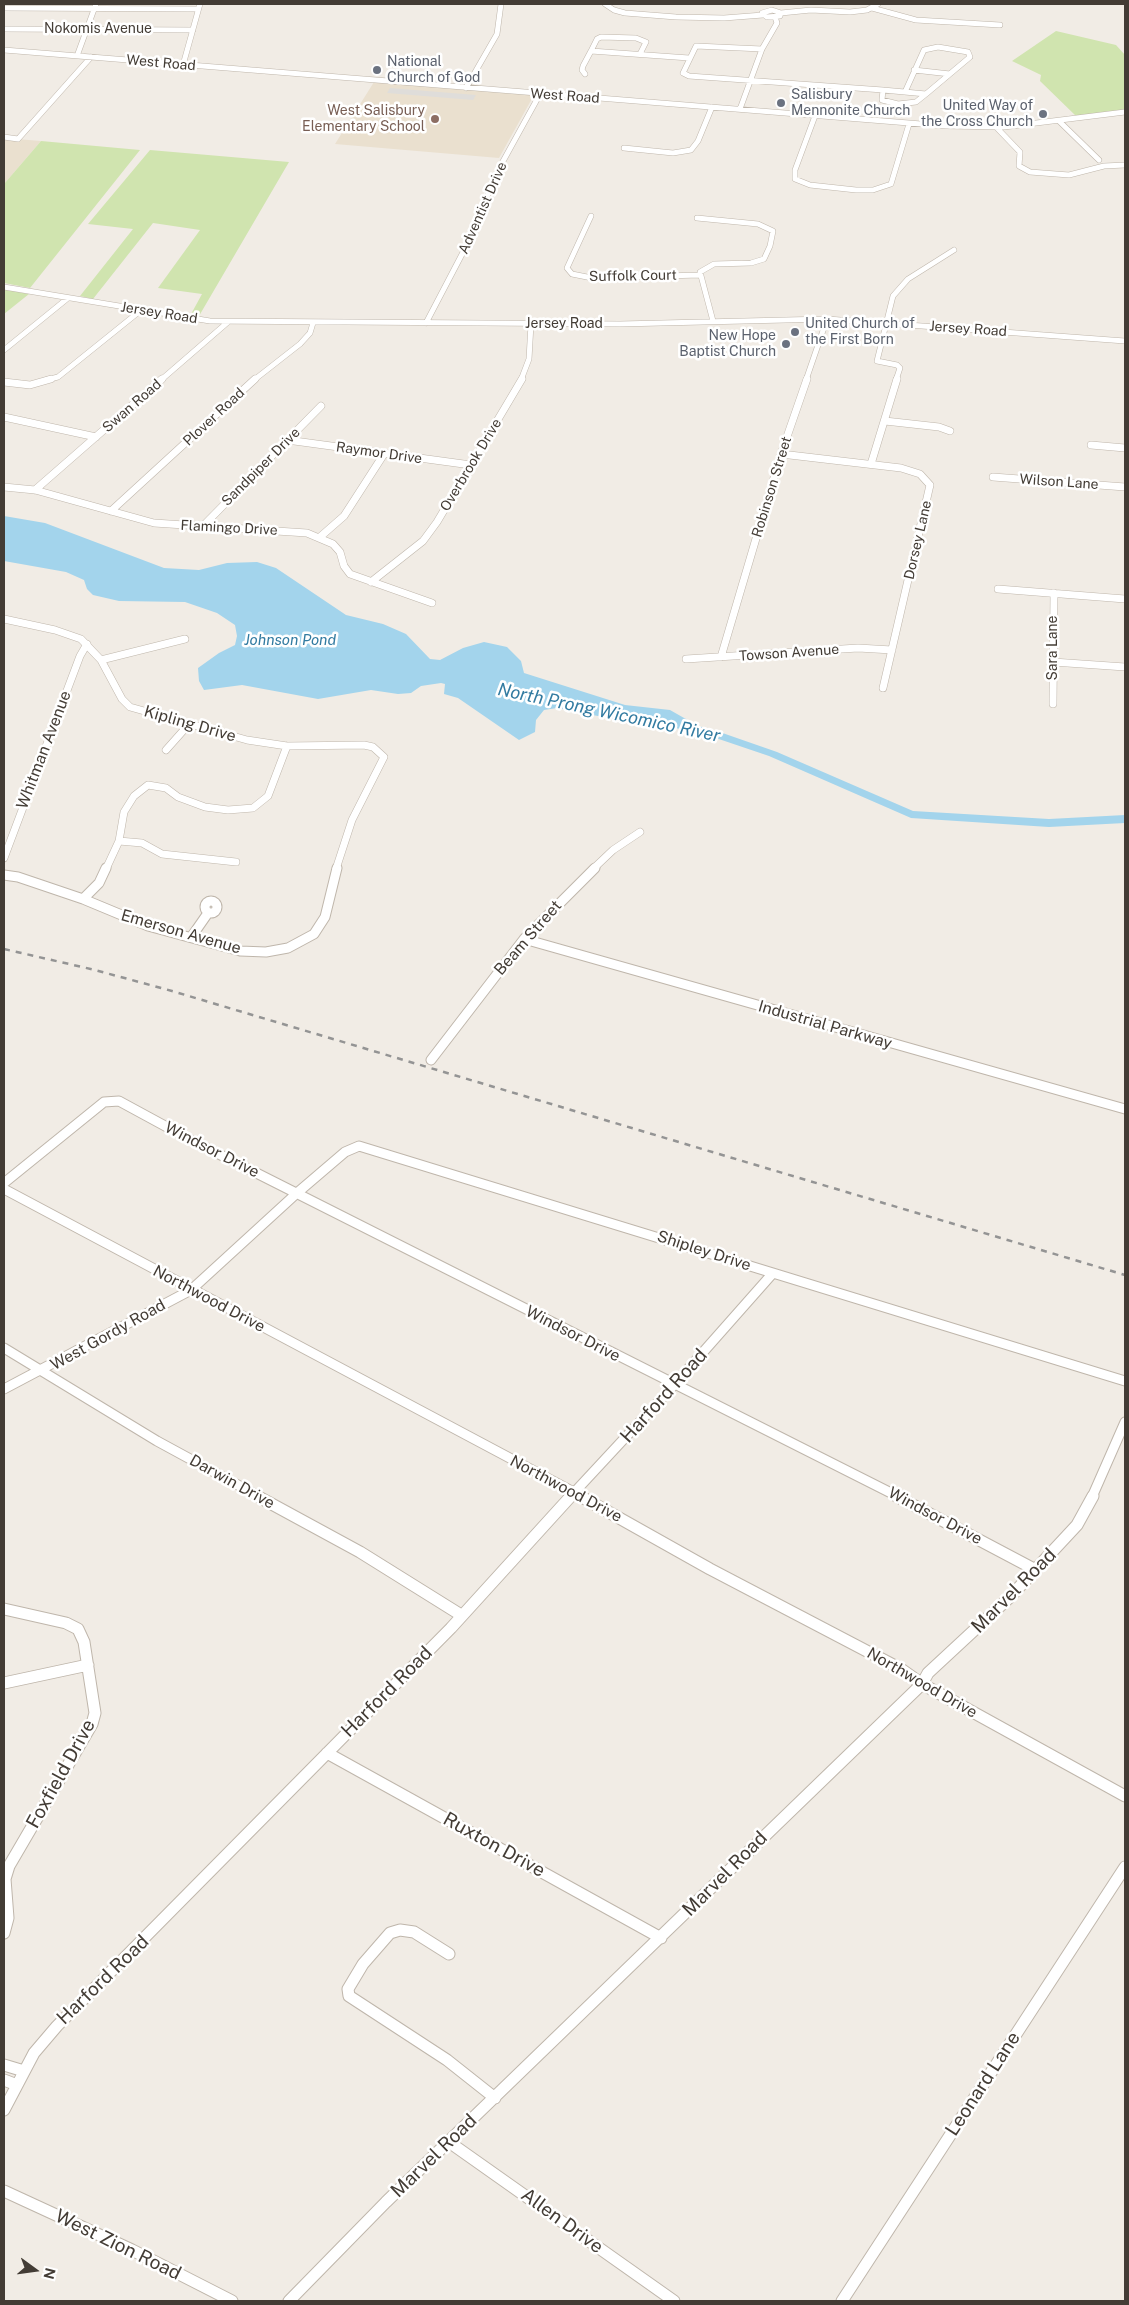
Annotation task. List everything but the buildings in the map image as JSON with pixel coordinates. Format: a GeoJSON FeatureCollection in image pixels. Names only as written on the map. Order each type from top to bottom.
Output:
{"type":"FeatureCollection","features":[{"type":"Feature","properties":{"kind":"street"},"geometry":{"type":"LineString","coordinates":[[466,88],[498,34],[501,4]]}},
{"type":"Feature","properties":{"kind":"street"},"geometry":{"type":"LineString","coordinates":[[605,4],[614,10],[625,13],[676,17],[724,18],[763,15],[775,17],[780,16],[781,13]]}},
{"type":"Feature","properties":{"kind":"street"},"geometry":{"type":"LineString","coordinates":[[763,15],[763,12],[769,10],[781,13],[811,10],[850,12],[872,8],[878,4]]}},
{"type":"Feature","properties":{"kind":"street"},"geometry":{"type":"LineString","coordinates":[[78,56],[95,6]]}},
{"type":"Feature","properties":{"kind":"street"},"geometry":{"type":"LineString","coordinates":[[4,8],[199,6],[183,65]]}},
{"type":"Feature","properties":{"kind":"street"},"geometry":{"type":"LineString","coordinates":[[872,8],[916,20],[1000,25]]}},
{"type":"Feature","properties":{"kind":"street"},"geometry":{"type":"LineString","coordinates":[[740,110],[762,49],[777,23],[775,17]]}},
{"type":"Feature","properties":{"kind":"street","name":"Nokomis Avenue"},"geometry":{"type":"LineString","coordinates":[[4,29],[193,30]]}},
{"type":"Feature","properties":{"kind":"street"},"geometry":{"type":"LineString","coordinates":[[585,74],[582,70],[583,66],[597,39],[601,37],[636,38],[646,42],[640,54]]}},
{"type":"Feature","properties":{"kind":"street"},"geometry":{"type":"LineString","coordinates":[[762,49],[700,45],[694,48],[684,75],[926,94]]}},
{"type":"Feature","properties":{"kind":"street"},"geometry":{"type":"LineString","coordinates":[[883,90],[882,100],[898,104],[916,102],[970,57],[968,52],[947,48],[927,48],[922,53],[905,92]]}},
{"type":"Feature","properties":{"kind":"street","name":"West Road"},"geometry":{"type":"LineString","coordinates":[[4,50],[909,124],[996,127],[1125,112]]}},
{"type":"Feature","properties":{"kind":"street"},"geometry":{"type":"LineString","coordinates":[[591,51],[689,58]]}},
{"type":"Feature","properties":{"kind":"street"},"geometry":{"type":"LineString","coordinates":[[4,137],[18,138],[91,57]]}},
{"type":"Feature","properties":{"kind":"street"},"geometry":{"type":"LineString","coordinates":[[914,70],[950,74]]}},
{"type":"Feature","properties":{"kind":"street","name":"Adventist Drive"},"geometry":{"type":"LineString","coordinates":[[426,323],[470,239],[496,174],[540,94]]}},
{"type":"Feature","properties":{"kind":"street"},"geometry":{"type":"LineString","coordinates":[[624,148],[674,153],[691,150],[698,141],[712,107]]}},
{"type":"Feature","properties":{"kind":"street"},"geometry":{"type":"LineString","coordinates":[[815,116],[795,170],[796,178],[810,185],[856,190],[873,190],[891,184],[909,124]]}},
{"type":"Feature","properties":{"kind":"street"},"geometry":{"type":"LineString","coordinates":[[1059,121],[1099,160]]}},
{"type":"Feature","properties":{"kind":"street"},"geometry":{"type":"LineString","coordinates":[[996,127],[1020,152],[1019,166],[1030,172],[1069,175],[1104,166],[1125,165]]}},
{"type":"Feature","properties":{"kind":"street","name":"Suffolk Court"},"geometry":{"type":"LineString","coordinates":[[591,216],[568,268],[572,274],[592,278],[700,275]]}},
{"type":"Feature","properties":{"kind":"street"},"geometry":{"type":"LineString","coordinates":[[697,218],[758,224],[773,231],[770,246],[764,259],[752,263],[710,265],[702,270],[700,275],[713,321]]}},
{"type":"Feature","properties":{"kind":"street"},"geometry":{"type":"LineString","coordinates":[[871,464],[900,368],[897,365],[876,361],[888,323],[893,296],[898,287],[954,250]]}},
{"type":"Feature","properties":{"kind":"street","name":"Jersey Road"},"geometry":{"type":"LineString","coordinates":[[4,287],[196,320],[228,322],[620,324],[827,319],[1125,341]]}},
{"type":"Feature","properties":{"kind":"street"},"geometry":{"type":"LineString","coordinates":[[4,350],[68,298]]}},
{"type":"Feature","properties":{"kind":"street"},"geometry":{"type":"LineString","coordinates":[[4,384],[30,385],[58,377],[140,311]]}},
{"type":"Feature","properties":{"kind":"street","name":"Robinson Street"},"geometry":{"type":"LineString","coordinates":[[721,657],[781,454],[827,319]]}},
{"type":"Feature","properties":{"kind":"street","name":"Swan Road"},"geometry":{"type":"LineString","coordinates":[[35,490],[228,322]]}},
{"type":"Feature","properties":{"kind":"street","name":"Plover Road"},"geometry":{"type":"LineString","coordinates":[[111,511],[255,379],[300,344],[310,334],[313,323]]}},
{"type":"Feature","properties":{"kind":"street","name":"Overbrook Drive"},"geometry":{"type":"LineString","coordinates":[[371,582],[427,536],[471,466],[525,374],[528,365],[531,324]]}},
{"type":"Feature","properties":{"kind":"street","name":"Sandpiper Drive"},"geometry":{"type":"LineString","coordinates":[[202,527],[321,406]]}},
{"type":"Feature","properties":{"kind":"street"},"geometry":{"type":"LineString","coordinates":[[4,424],[7,418],[96,437]]}},
{"type":"Feature","properties":{"kind":"street"},"geometry":{"type":"LineString","coordinates":[[884,421],[940,427],[950,431]]}},
{"type":"Feature","properties":{"kind":"street","name":"Raymor Drive"},"geometry":{"type":"LineString","coordinates":[[287,440],[471,466]]}},
{"type":"Feature","properties":{"kind":"street"},"geometry":{"type":"LineString","coordinates":[[1091,445],[1125,448]]}},
{"type":"Feature","properties":{"kind":"street"},"geometry":{"type":"LineString","coordinates":[[320,537],[344,516],[384,454]]}},
{"type":"Feature","properties":{"kind":"street","name":"Dorsey Lane"},"geometry":{"type":"LineString","coordinates":[[781,454],[871,464],[914,472],[924,477],[930,488],[883,688]]}},
{"type":"Feature","properties":{"kind":"street","name":"Wilson Lane"},"geometry":{"type":"LineString","coordinates":[[993,477],[1125,487]]}},
{"type":"Feature","properties":{"kind":"street","name":"Flamingo Drive"},"geometry":{"type":"LineString","coordinates":[[4,487],[35,490],[154,523],[298,531],[320,537],[338,548],[344,566],[350,574],[432,603]]}},
{"type":"Feature","properties":{"kind":"street"},"geometry":{"type":"LineString","coordinates":[[998,589],[1125,599]]}},
{"type":"Feature","properties":{"kind":"street","name":"Sara Lane"},"geometry":{"type":"LineString","coordinates":[[1053,704],[1054,593]]}},
{"type":"Feature","properties":{"kind":"street","name":"Kipling Drive"},"geometry":{"type":"LineString","coordinates":[[4,619],[56,630],[81,639],[101,660],[122,699],[130,706],[159,716],[247,740],[287,746],[364,745],[373,747],[381,753]]}},
{"type":"Feature","properties":{"kind":"street"},"geometry":{"type":"LineString","coordinates":[[101,660],[185,639]]}},
{"type":"Feature","properties":{"kind":"street","name":"Whitman Avenue"},"geometry":{"type":"LineString","coordinates":[[4,858],[80,656],[87,644]]}},
{"type":"Feature","properties":{"kind":"street","name":"Towson Avenue"},"geometry":{"type":"LineString","coordinates":[[686,659],[858,648],[892,650]]}},
{"type":"Feature","properties":{"kind":"street"},"geometry":{"type":"LineString","coordinates":[[1053,662],[1125,667]]}},
{"type":"Feature","properties":{"kind":"street"},"geometry":{"type":"LineString","coordinates":[[166,750],[190,723]]}},
{"type":"Feature","properties":{"kind":"street"},"geometry":{"type":"LineString","coordinates":[[83,900],[100,883],[119,841],[124,812],[134,796],[148,785],[166,788],[178,797],[205,807],[228,810],[253,808],[268,796],[287,746]]}},
{"type":"Feature","properties":{"kind":"street","name":"Emerson Avenue"},"geometry":{"type":"LineString","coordinates":[[4,875],[18,877],[83,900],[148,926],[192,936],[240,951],[266,952],[288,948],[306,939],[319,929],[328,906],[340,854],[356,811],[384,757],[381,753]]}},
{"type":"Feature","properties":{"kind":"street","name":"Beam Street"},"geometry":{"type":"LineString","coordinates":[[431,1060],[524,939],[613,850],[640,832]]}},
{"type":"Feature","properties":{"kind":"street"},"geometry":{"type":"LineString","coordinates":[[119,841],[142,843],[162,854],[236,862]]}},
{"type":"Feature","properties":{"kind":"street"},"geometry":{"type":"LineString","coordinates":[[192,936],[208,913]]}},
{"type":"Feature","properties":{"kind":"street","name":"Industrial Parkway"},"geometry":{"type":"LineString","coordinates":[[524,939],[1125,1109]]}},
{"type":"Feature","properties":{"kind":"street","name":"Windsor Drive"},"geometry":{"type":"LineString","coordinates":[[4,1184],[82,1118],[104,1102],[111,1100],[126,1105],[189,1140],[870,1482],[1034,1569]]}},
{"type":"Feature","properties":{"kind":"street","name":"Shipley Drive"},"geometry":{"type":"LineString","coordinates":[[296,1193],[345,1152],[354,1147],[367,1147],[1125,1381]]}},
{"type":"Feature","properties":{"kind":"street","name":"Northwood Drive"},"geometry":{"type":"LineString","coordinates":[[4,1189],[575,1494],[710,1569],[901,1669],[922,1684],[1125,1796]]}},
{"type":"Feature","properties":{"kind":"street","name":"West Gordy Road"},"geometry":{"type":"LineString","coordinates":[[4,1390],[191,1290],[296,1193]]}},
{"type":"Feature","properties":{"kind":"street","name":"Harford Road"},"geometry":{"type":"LineString","coordinates":[[4,2110],[34,2053],[57,2026],[451,1628],[461,1614],[575,1494],[773,1273]]}},
{"type":"Feature","properties":{"kind":"street","name":"Darwin Drive"},"geometry":{"type":"LineString","coordinates":[[4,1348],[157,1441],[360,1552],[461,1614]]}},
{"type":"Feature","properties":{"kind":"street","name":"Marvel Road"},"geometry":{"type":"LineString","coordinates":[[289,2301],[331,2256],[922,1684],[928,1673],[1010,1597],[1034,1569],[1053,1552],[1077,1525],[1090,1502],[1125,1422]]}},
{"type":"Feature","properties":{"kind":"street","name":"Foxfield Drive"},"geometry":{"type":"LineString","coordinates":[[4,1609],[73,1626],[83,1638],[95,1708],[92,1724],[7,1864],[5,1879],[8,1911],[4,1933]]}},
{"type":"Feature","properties":{"kind":"street"},"geometry":{"type":"LineString","coordinates":[[4,1682],[88,1665]]}},
{"type":"Feature","properties":{"kind":"street","name":"Ruxton Drive"},"geometry":{"type":"LineString","coordinates":[[327,1753],[661,1938]]}},
{"type":"Feature","properties":{"kind":"street","name":"Leonard Lane"},"geometry":{"type":"LineString","coordinates":[[842,2301],[1125,1867]]}},
{"type":"Feature","properties":{"kind":"street"},"geometry":{"type":"LineString","coordinates":[[449,1954],[414,1932],[400,1930],[390,1933],[363,1964],[348,1989],[349,1996],[447,2060],[495,2098]]}},
{"type":"Feature","properties":{"kind":"street"},"geometry":{"type":"LineString","coordinates":[[4,2065],[24,2071]]}},
{"type":"Feature","properties":{"kind":"street"},"geometry":{"type":"LineString","coordinates":[[4,2080],[17,2085]]}},
{"type":"Feature","properties":{"kind":"street","name":"Allen Drive"},"geometry":{"type":"LineString","coordinates":[[450,2142],[674,2301]]}},
{"type":"Feature","properties":{"kind":"street","name":"West Zion Road"},"geometry":{"type":"LineString","coordinates":[[4,2190],[132,2250],[232,2301]]}},
{"type":"Feature","properties":{"kind":"shaded area","name":"West Salisbury Elementary School"},"geometry":{"type":"Polygon","coordinates":[[[374,82],[534,95],[499,158],[335,144],[374,82]]]}},
{"type":"Feature","properties":{"kind":"shaded area"},"geometry":{"type":"Polygon","coordinates":[[[390,88],[476,95],[473,100],[387,93],[390,88]]]}},
{"type":"Feature","properties":{"kind":"shaded area"},"geometry":{"type":"Polygon","coordinates":[[[4,138],[41,141],[4,184],[4,138]]]}},
{"type":"Feature","properties":{"kind":"green space"},"geometry":{"type":"Polygon","coordinates":[[[1056,31],[1116,45],[1125,55],[1125,111],[1077,117],[1040,81],[1041,75],[1012,61],[1056,31]]]}},
{"type":"Feature","properties":{"kind":"green space"},"geometry":{"type":"Polygon","coordinates":[[[41,141],[140,150],[30,288],[4,283],[4,184],[41,141]]]}},
{"type":"Feature","properties":{"kind":"green space"},"geometry":{"type":"Polygon","coordinates":[[[150,150],[289,162],[199,316],[190,316],[202,294],[158,288],[200,230],[153,223],[93,299],[80,296],[133,229],[88,224],[150,150]]]}},
{"type":"Feature","properties":{"kind":"green space"},"geometry":{"type":"Polygon","coordinates":[[[4,289],[29,294],[4,314],[4,289]]]}},
{"type":"Feature","properties":{"kind":"water","name":"Johnson Pond"},"geometry":{"type":"Polygon","coordinates":[[[4,516],[45,523],[164,568],[199,570],[227,563],[257,562],[276,568],[346,615],[383,624],[406,634],[430,659],[440,660],[463,648],[484,642],[507,647],[521,661],[524,673],[625,705],[670,710],[707,731],[649,726],[557,708],[544,710],[536,720],[535,732],[519,740],[458,698],[444,694],[445,684],[441,683],[421,686],[411,693],[398,694],[371,690],[318,699],[242,685],[204,690],[199,681],[198,668],[219,653],[235,645],[237,636],[235,625],[217,613],[185,602],[119,601],[93,595],[87,589],[84,580],[66,572],[4,561],[4,516]]]}},
{"type":"Feature","properties":{"kind":"waterway","name":"North Prong Wicomico River"},"geometry":{"type":"LineString","coordinates":[[688,727],[707,731],[773,754],[911,814],[1049,823],[1125,819]]}},
{"type":"Feature","properties":{"kind":"railway"},"geometry":{"type":"LineString","coordinates":[[4,949],[95,970],[172,991],[1125,1275]]}},
{"type":"Feature","properties":{"kind":"place","name":"National Church of God"},"geometry":{"type":"Point","coordinates":[377,70]}},
{"type":"Feature","properties":{"kind":"place","name":"Salisbury Mennonite Church"},"geometry":{"type":"Point","coordinates":[781,103]}},
{"type":"Feature","properties":{"kind":"place","name":"United Way of the Cross Church"},"geometry":{"type":"Point","coordinates":[1043,114]}},
{"type":"Feature","properties":{"kind":"place","name":"West Salisbury Elementary School"},"geometry":{"type":"Point","coordinates":[435,119]}},
{"type":"Feature","properties":{"kind":"place","name":"United Church of the First Born"},"geometry":{"type":"Point","coordinates":[795,332]}},
{"type":"Feature","properties":{"kind":"place","name":"New Hope Baptist Church"},"geometry":{"type":"Point","coordinates":[786,344]}}]}
